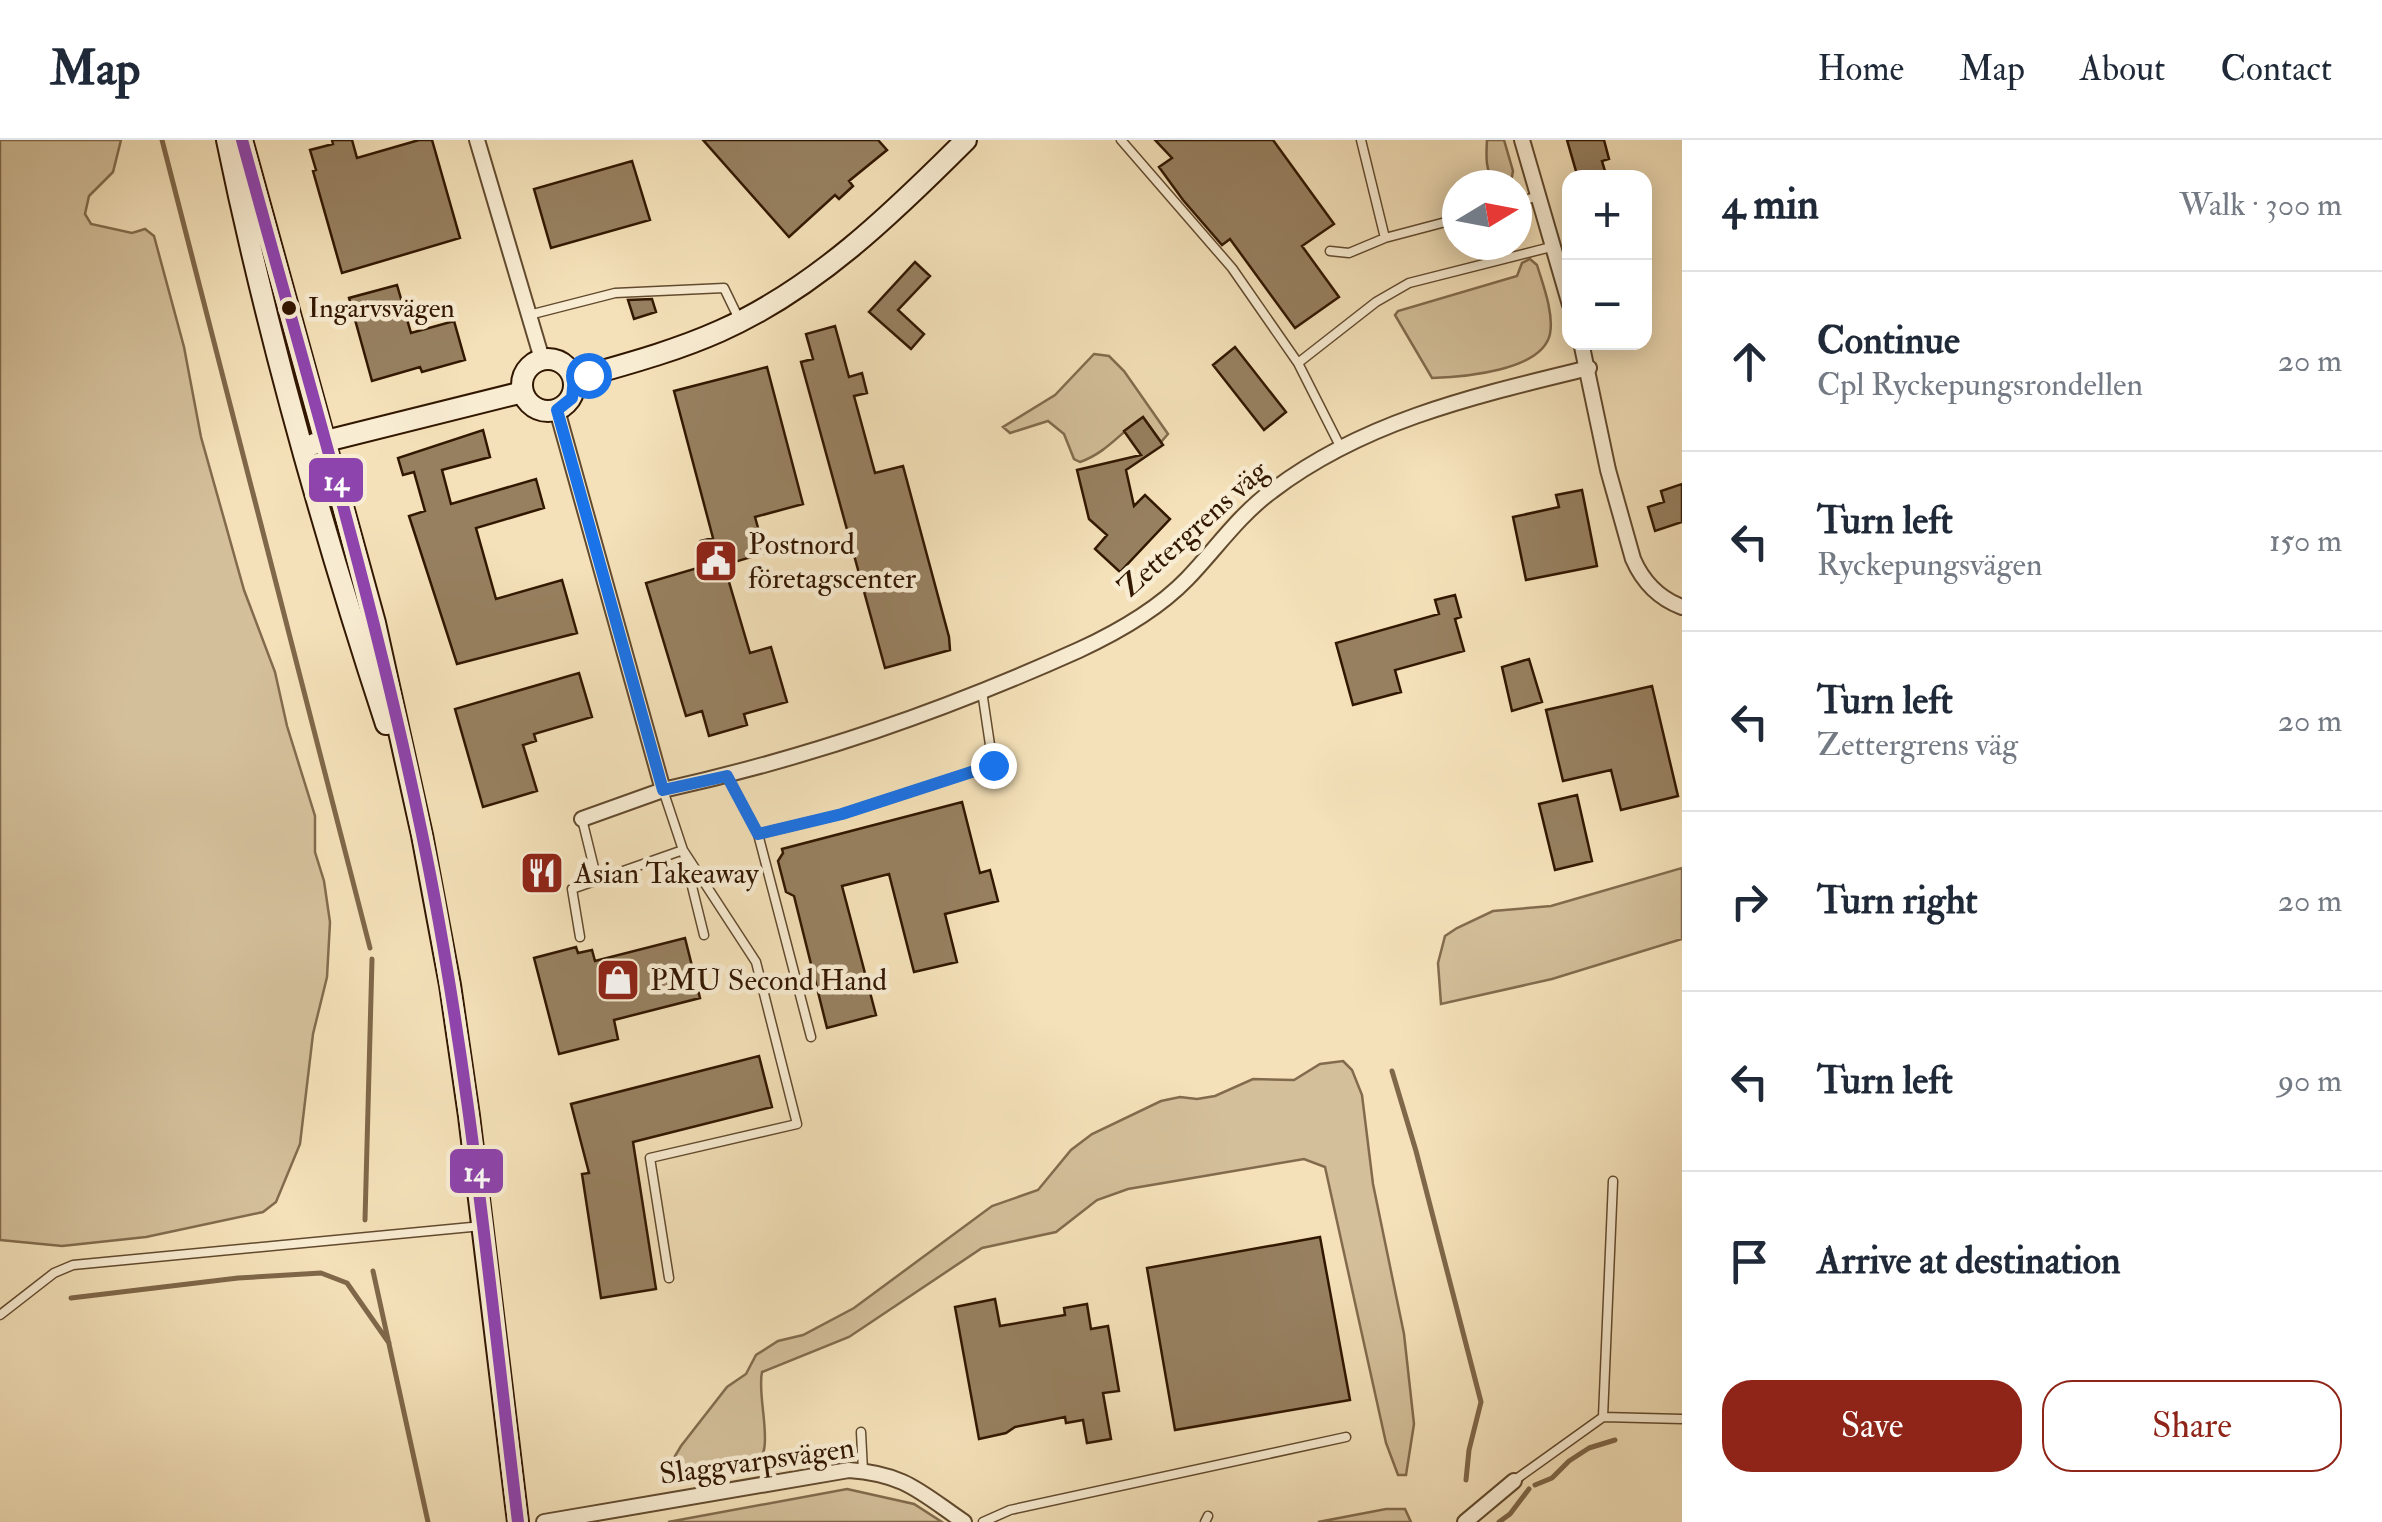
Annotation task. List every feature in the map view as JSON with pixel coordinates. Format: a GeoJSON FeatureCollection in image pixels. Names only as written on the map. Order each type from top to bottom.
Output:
{"type":"FeatureCollection","features":[{"type":"Feature","properties":{"kind":"main road"},"geometry":{"type":"LineString","coordinates":[[227,140],[251,251],[320,520],[422,835]]}},
{"type":"Feature","properties":{"kind":"main road"},"geometry":{"type":"LineString","coordinates":[[242,140],[375,624],[422,835],[450,985],[518,1522]]}},
{"type":"Feature","properties":{"kind":"main road"},"geometry":{"type":"LineString","coordinates":[[574,378],[685,346],[784,296],[910,196],[966,140]]}},
{"type":"Feature","properties":{"kind":"main road"},"geometry":{"type":"LineString","coordinates":[[542,359],[566,365],[574,378],[572,398],[557,410],[548,412],[532,406],[523,392],[522,380],[527,369],[542,359]]}},
{"type":"Feature","properties":{"kind":"main road"},"geometry":{"type":"LineString","coordinates":[[303,447],[523,392]]}},
{"type":"Feature","properties":{"kind":"street"},"geometry":{"type":"LineString","coordinates":[[477,140],[542,359]]}},
{"type":"Feature","properties":{"kind":"street"},"geometry":{"type":"LineString","coordinates":[[1522,140],[1562,281]]}},
{"type":"Feature","properties":{"kind":"street"},"geometry":{"type":"LineString","coordinates":[[1583,350],[1608,470],[1632,559],[1656,594],[1682,607]]}},
{"type":"Feature","properties":{"kind":"street","name":"Zettergrens väg"},"geometry":{"type":"LineString","coordinates":[[582,819],[663,790],[857,739],[1107,638],[1184,582],[1271,492],[1340,446],[1474,396],[1589,368]]}},
{"type":"Feature","properties":{"kind":"street"},"geometry":{"type":"LineString","coordinates":[[557,410],[663,790]]}},
{"type":"Feature","properties":{"kind":"street","name":"Slaggvarpsvägen"},"geometry":{"type":"LineString","coordinates":[[544,1522],[849,1470],[904,1480],[964,1522]]}},
{"type":"Feature","properties":{"kind":"street"},"geometry":{"type":"LineString","coordinates":[[1464,1522],[1514,1481]]}},
{"type":"Feature","properties":{"kind":"lane"},"geometry":{"type":"LineString","coordinates":[[1121,140],[1232,268],[1298,363],[1340,446]]}},
{"type":"Feature","properties":{"kind":"lane"},"geometry":{"type":"LineString","coordinates":[[1360,140],[1385,238]]}},
{"type":"Feature","properties":{"kind":"lane"},"geometry":{"type":"LineString","coordinates":[[1532,198],[1539,196]]}},
{"type":"Feature","properties":{"kind":"lane"},"geometry":{"type":"LineString","coordinates":[[1330,252],[1350,253],[1385,238],[1442,222]]}},
{"type":"Feature","properties":{"kind":"lane"},"geometry":{"type":"LineString","coordinates":[[1298,363],[1376,302],[1409,283],[1551,247]]}},
{"type":"Feature","properties":{"kind":"lane"},"geometry":{"type":"LineString","coordinates":[[529,316],[615,293],[724,288],[740,321]]}},
{"type":"Feature","properties":{"kind":"lane"},"geometry":{"type":"LineString","coordinates":[[758,834],[842,814],[993,765],[982,691]]}},
{"type":"Feature","properties":{"kind":"lane"},"geometry":{"type":"LineString","coordinates":[[727,776],[758,834],[810,1037]]}},
{"type":"Feature","properties":{"kind":"lane"},"geometry":{"type":"LineString","coordinates":[[663,790],[704,935]]}},
{"type":"Feature","properties":{"kind":"lane"},"geometry":{"type":"LineString","coordinates":[[582,819],[597,880]]}},
{"type":"Feature","properties":{"kind":"lane"},"geometry":{"type":"LineString","coordinates":[[580,936],[572,889],[683,850]]}},
{"type":"Feature","properties":{"kind":"lane"},"geometry":{"type":"LineString","coordinates":[[669,1278],[650,1158],[796,1124],[756,962],[683,850]]}},
{"type":"Feature","properties":{"kind":"lane"},"geometry":{"type":"LineString","coordinates":[[1604,1417],[1613,1180]]}},
{"type":"Feature","properties":{"kind":"lane"},"geometry":{"type":"LineString","coordinates":[[0,1315],[54,1273],[74,1265],[482,1226]]}},
{"type":"Feature","properties":{"kind":"lane"},"geometry":{"type":"LineString","coordinates":[[1514,1481],[1604,1417],[1682,1419]]}},
{"type":"Feature","properties":{"kind":"lane"},"geometry":{"type":"LineString","coordinates":[[861,1432],[862,1471]]}},
{"type":"Feature","properties":{"kind":"lane"},"geometry":{"type":"LineString","coordinates":[[983,1522],[1010,1510],[1346,1436]]}},
{"type":"Feature","properties":{"kind":"shaded area"},"geometry":{"type":"Polygon","coordinates":[[[0,140],[121,140],[113,172],[89,196],[85,214],[91,224],[132,233],[145,229],[154,236],[184,347],[201,437],[244,590],[275,672],[315,816],[315,852],[330,922],[327,977],[313,1034],[300,1144],[276,1202],[263,1212],[146,1237],[62,1246],[0,1240],[0,140]]]}},
{"type":"Feature","properties":{"kind":"shaded area"},"geometry":{"type":"Polygon","coordinates":[[[1487,140],[1504,140],[1513,170],[1489,170],[1487,140]]]}},
{"type":"Feature","properties":{"kind":"shaded area"},"geometry":{"type":"Polygon","coordinates":[[[1531,260],[1537,265],[1549,308],[1550,334],[1544,346],[1533,356],[1500,370],[1432,378],[1395,315],[1398,311],[1517,276],[1522,263],[1531,260]]]}},
{"type":"Feature","properties":{"kind":"shaded area"},"geometry":{"type":"Polygon","coordinates":[[[1094,354],[1109,356],[1124,371],[1168,434],[1161,442],[1143,417],[1105,448],[1080,462],[1074,459],[1064,434],[1048,421],[1010,433],[1003,427],[1055,395],[1094,354]]]}},
{"type":"Feature","properties":{"kind":"shaded area"},"geometry":{"type":"Polygon","coordinates":[[[1682,868],[1682,939],[1552,979],[1441,1004],[1438,963],[1445,936],[1457,928],[1493,911],[1551,906],[1682,868]]]}},
{"type":"Feature","properties":{"kind":"shaded area"},"geometry":{"type":"Polygon","coordinates":[[[1343,1061],[1352,1070],[1362,1095],[1373,1184],[1404,1334],[1414,1424],[1406,1475],[1398,1475],[1386,1443],[1325,1167],[1304,1159],[1128,1189],[1097,1200],[1056,1232],[982,1248],[849,1337],[762,1372],[764,1452],[752,1470],[695,1479],[674,1478],[669,1466],[681,1446],[727,1387],[746,1374],[756,1355],[778,1341],[803,1335],[854,1308],[992,1206],[1038,1190],[1071,1150],[1092,1134],[1161,1101],[1215,1096],[1253,1079],[1294,1080],[1320,1064],[1343,1061]]]}},
{"type":"Feature","properties":{"kind":"shaded area"},"geometry":{"type":"Polygon","coordinates":[[[847,1489],[914,1504],[942,1522],[668,1522],[847,1489]]]}},
{"type":"Feature","properties":{"kind":"shaded area"},"geometry":{"type":"Polygon","coordinates":[[[1405,1509],[1411,1522],[1318,1522],[1405,1509]]]}},
{"type":"Feature","properties":{"kind":"building"},"geometry":{"type":"Polygon","coordinates":[[[332,140],[352,140],[357,158],[419,140],[432,140],[460,238],[342,273],[310,150],[333,144],[332,140]]]}},
{"type":"Feature","properties":{"kind":"building"},"geometry":{"type":"Polygon","coordinates":[[[703,140],[878,140],[887,150],[849,181],[853,186],[839,199],[835,195],[789,237],[703,140]]]}},
{"type":"Feature","properties":{"kind":"building"},"geometry":{"type":"Polygon","coordinates":[[[1155,140],[1273,140],[1334,224],[1302,246],[1339,297],[1295,328],[1230,239],[1222,245],[1183,200],[1159,167],[1172,158],[1155,140]]]}},
{"type":"Feature","properties":{"kind":"building"},"geometry":{"type":"Polygon","coordinates":[[[1567,140],[1604,140],[1609,159],[1602,161],[1605,170],[1576,170],[1567,140]]]}},
{"type":"Feature","properties":{"kind":"building"},"geometry":{"type":"Polygon","coordinates":[[[632,161],[650,220],[551,248],[534,189],[632,161]]]}},
{"type":"Feature","properties":{"kind":"building"},"geometry":{"type":"Polygon","coordinates":[[[915,262],[930,276],[898,310],[924,334],[911,349],[869,312],[915,262]]]}},
{"type":"Feature","properties":{"kind":"building"},"geometry":{"type":"Polygon","coordinates":[[[397,285],[411,333],[454,321],[465,360],[422,372],[420,367],[372,381],[349,298],[397,285]]]}},
{"type":"Feature","properties":{"kind":"building"},"geometry":{"type":"Polygon","coordinates":[[[652,299],[656,312],[634,319],[628,300],[652,299]]]}},
{"type":"Feature","properties":{"kind":"building"},"geometry":{"type":"Polygon","coordinates":[[[835,326],[849,377],[862,373],[867,393],[854,396],[875,473],[903,466],[949,637],[950,650],[885,668],[801,362],[813,359],[806,334],[835,326]]]}},
{"type":"Feature","properties":{"kind":"building"},"geometry":{"type":"Polygon","coordinates":[[[1235,347],[1286,412],[1264,430],[1213,365],[1235,347]]]}},
{"type":"Feature","properties":{"kind":"building"},"geometry":{"type":"Polygon","coordinates":[[[767,367],[803,504],[755,517],[765,553],[724,565],[750,653],[771,647],[787,702],[744,714],[747,725],[709,736],[702,711],[686,716],[646,583],[708,565],[701,541],[713,538],[674,391],[767,367]]]}},
{"type":"Feature","properties":{"kind":"building"},"geometry":{"type":"Polygon","coordinates":[[[1143,417],[1163,445],[1126,470],[1134,506],[1145,495],[1170,519],[1120,572],[1095,549],[1107,535],[1089,519],[1077,470],[1141,455],[1124,431],[1143,417]]]}},
{"type":"Feature","properties":{"kind":"building"},"geometry":{"type":"Polygon","coordinates":[[[483,430],[490,457],[442,470],[451,504],[536,479],[544,508],[476,528],[496,599],[562,580],[577,633],[457,664],[409,516],[425,511],[414,472],[403,475],[398,458],[483,430]]]}},
{"type":"Feature","properties":{"kind":"building"},"geometry":{"type":"Polygon","coordinates":[[[1682,484],[1682,522],[1655,531],[1648,507],[1664,502],[1661,491],[1682,484]]]}},
{"type":"Feature","properties":{"kind":"building"},"geometry":{"type":"Polygon","coordinates":[[[1582,490],[1597,566],[1526,580],[1513,517],[1559,507],[1556,495],[1582,490]]]}},
{"type":"Feature","properties":{"kind":"building"},"geometry":{"type":"Polygon","coordinates":[[[1455,595],[1461,617],[1455,619],[1464,651],[1395,670],[1401,692],[1353,705],[1336,643],[1439,614],[1435,600],[1455,595]]]}},
{"type":"Feature","properties":{"kind":"building"},"geometry":{"type":"Polygon","coordinates":[[[1529,659],[1542,702],[1512,711],[1502,667],[1529,659]]]}},
{"type":"Feature","properties":{"kind":"building"},"geometry":{"type":"Polygon","coordinates":[[[579,673],[592,717],[534,734],[536,741],[523,745],[537,791],[483,807],[455,709],[579,673]]]}},
{"type":"Feature","properties":{"kind":"building"},"geometry":{"type":"Polygon","coordinates":[[[1652,686],[1678,796],[1621,810],[1611,770],[1563,781],[1546,710],[1652,686]]]}},
{"type":"Feature","properties":{"kind":"building"},"geometry":{"type":"Polygon","coordinates":[[[1577,795],[1592,861],[1555,870],[1539,804],[1577,795]]]}},
{"type":"Feature","properties":{"kind":"building"},"geometry":{"type":"Polygon","coordinates":[[[962,802],[980,873],[990,870],[998,901],[945,914],[957,962],[914,972],[889,874],[842,886],[876,1015],[827,1028],[794,896],[786,892],[778,861],[782,849],[962,802]]]}},
{"type":"Feature","properties":{"kind":"building","name":"PMU Second Hand"},"geometry":{"type":"Polygon","coordinates":[[[685,938],[700,998],[614,1020],[618,1039],[559,1054],[534,958],[576,947],[578,953],[592,950],[595,961],[685,938]]]}},
{"type":"Feature","properties":{"kind":"building"},"geometry":{"type":"Polygon","coordinates":[[[759,1056],[772,1107],[633,1142],[656,1289],[601,1298],[582,1174],[589,1173],[571,1104],[759,1056]]]}},
{"type":"Feature","properties":{"kind":"building"},"geometry":{"type":"Polygon","coordinates":[[[1320,1237],[1350,1400],[1175,1430],[1147,1268],[1320,1237]]]}},
{"type":"Feature","properties":{"kind":"building"},"geometry":{"type":"Polygon","coordinates":[[[995,1299],[1000,1326],[1065,1315],[1064,1308],[1087,1304],[1091,1329],[1108,1326],[1119,1391],[1103,1393],[1111,1439],[1087,1443],[1083,1420],[1066,1423],[1065,1417],[979,1439],[955,1307],[995,1299]]]}},
{"type":"Feature","properties":{"kind":"waterway"},"geometry":{"type":"LineString","coordinates":[[162,140],[370,948]]}},
{"type":"Feature","properties":{"kind":"waterway"},"geometry":{"type":"LineString","coordinates":[[365,1220],[372,959]]}},
{"type":"Feature","properties":{"kind":"waterway"},"geometry":{"type":"LineString","coordinates":[[1392,1071],[1481,1402],[1466,1480]]}},
{"type":"Feature","properties":{"kind":"waterway"},"geometry":{"type":"LineString","coordinates":[[373,1271],[428,1522]]}},
{"type":"Feature","properties":{"kind":"waterway"},"geometry":{"type":"LineString","coordinates":[[71,1298],[238,1278],[321,1273],[347,1283],[389,1343]]}},
{"type":"Feature","properties":{"kind":"waterway"},"geometry":{"type":"LineString","coordinates":[[1535,1485],[1552,1478],[1589,1448],[1615,1440]]}},
{"type":"Feature","properties":{"kind":"waterway"},"geometry":{"type":"LineString","coordinates":[[1499,1522],[1529,1489]]}},
{"type":"Feature","properties":{"kind":"transit line","name":"14"},"geometry":{"type":"LineString","coordinates":[[242,140],[361,572],[422,834],[466,1091],[518,1522]]}},
{"type":"Feature","properties":{"kind":"place","name":"Ingarvsvägen"},"geometry":{"type":"Point","coordinates":[289,308]}},
{"type":"Feature","properties":{"kind":"place","name":"Postnord företagscenter"},"geometry":{"type":"Point","coordinates":[716,561]}},
{"type":"Feature","properties":{"kind":"place","name":"Asian Takeaway"},"geometry":{"type":"Point","coordinates":[542,873]}},
{"type":"Feature","properties":{"kind":"place","name":"PMU Second Hand"},"geometry":{"type":"Point","coordinates":[618,980]}},
{"type":"Feature","properties":{"kind":"route"},"geometry":{"type":"LineString","coordinates":[[588,375],[574,378],[572,398],[557,410],[663,790],[727,776],[758,834],[842,814],[993,765]]}}]}
